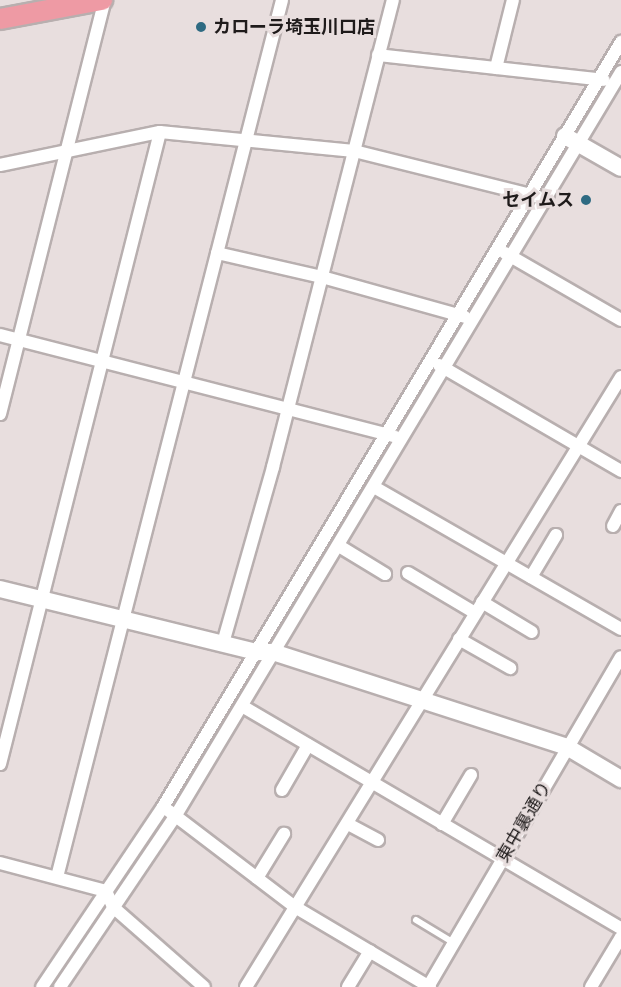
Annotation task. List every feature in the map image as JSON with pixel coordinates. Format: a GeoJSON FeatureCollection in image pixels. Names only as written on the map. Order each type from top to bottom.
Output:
{"type":"FeatureCollection","features":[{"type":"Feature","properties":{"kind":"main road"},"geometry":{"type":"LineString","coordinates":[[0,20],[103,0]]}},
{"type":"Feature","properties":{"kind":"street"},"geometry":{"type":"LineString","coordinates":[[0,414],[103,0]]}},
{"type":"Feature","properties":{"kind":"street"},"geometry":{"type":"LineString","coordinates":[[57,877],[282,0]]}},
{"type":"Feature","properties":{"kind":"street"},"geometry":{"type":"LineString","coordinates":[[223,643],[288,408],[393,0]]}},
{"type":"Feature","properties":{"kind":"street"},"geometry":{"type":"LineString","coordinates":[[496,68],[513,0]]}},
{"type":"Feature","properties":{"kind":"street"},"geometry":{"type":"LineString","coordinates":[[42,987],[265,652],[339,546],[546,199],[599,80],[621,42]]}},
{"type":"Feature","properties":{"kind":"street"},"geometry":{"type":"LineString","coordinates":[[378,55],[599,80],[618,77]]}},
{"type":"Feature","properties":{"kind":"street"},"geometry":{"type":"LineString","coordinates":[[60,987],[176,815],[242,706],[265,652],[389,434],[531,196],[618,77]]}},
{"type":"Feature","properties":{"kind":"street"},"geometry":{"type":"LineString","coordinates":[[0,764],[104,359],[159,132]]}},
{"type":"Feature","properties":{"kind":"street"},"geometry":{"type":"LineString","coordinates":[[0,165],[159,132],[354,151],[546,199]]}},
{"type":"Feature","properties":{"kind":"street"},"geometry":{"type":"LineString","coordinates":[[572,140],[621,168]]}},
{"type":"Feature","properties":{"kind":"street"},"geometry":{"type":"LineString","coordinates":[[499,249],[621,319]]}},
{"type":"Feature","properties":{"kind":"street"},"geometry":{"type":"LineString","coordinates":[[217,253],[322,277],[474,320]]}},
{"type":"Feature","properties":{"kind":"street"},"geometry":{"type":"LineString","coordinates":[[0,336],[104,359],[184,383],[389,434],[403,440]]}},
{"type":"Feature","properties":{"kind":"street"},"geometry":{"type":"LineString","coordinates":[[433,361],[621,471]]}},
{"type":"Feature","properties":{"kind":"street"},"geometry":{"type":"LineString","coordinates":[[246,987],[621,377]]}},
{"type":"Feature","properties":{"kind":"street"},"geometry":{"type":"LineString","coordinates":[[374,487],[621,629]]}},
{"type":"Feature","properties":{"kind":"street"},"geometry":{"type":"LineString","coordinates":[[613,526],[621,511]]}},
{"type":"Feature","properties":{"kind":"street"},"geometry":{"type":"LineString","coordinates":[[531,577],[556,535]]}},
{"type":"Feature","properties":{"kind":"street"},"geometry":{"type":"LineString","coordinates":[[339,546],[385,574]]}},
{"type":"Feature","properties":{"kind":"street"},"geometry":{"type":"LineString","coordinates":[[408,573],[532,632]]}},
{"type":"Feature","properties":{"kind":"street"},"geometry":{"type":"LineString","coordinates":[[0,589],[265,652],[567,747],[621,778]]}},
{"type":"Feature","properties":{"kind":"street"},"geometry":{"type":"LineString","coordinates":[[459,639],[510,668]]}},
{"type":"Feature","properties":{"kind":"street","name":"東中裏通り"},"geometry":{"type":"LineString","coordinates":[[429,987],[621,657]]}},
{"type":"Feature","properties":{"kind":"street"},"geometry":{"type":"LineString","coordinates":[[242,706],[621,928]]}},
{"type":"Feature","properties":{"kind":"street"},"geometry":{"type":"LineString","coordinates":[[282,790],[308,745]]}},
{"type":"Feature","properties":{"kind":"street"},"geometry":{"type":"LineString","coordinates":[[442,824],[471,775]]}},
{"type":"Feature","properties":{"kind":"street"},"geometry":{"type":"LineString","coordinates":[[163,807],[295,907],[429,987]]}},
{"type":"Feature","properties":{"kind":"street"},"geometry":{"type":"LineString","coordinates":[[348,824],[378,840]]}},
{"type":"Feature","properties":{"kind":"street"},"geometry":{"type":"LineString","coordinates":[[257,878],[284,834]]}},
{"type":"Feature","properties":{"kind":"street"},"geometry":{"type":"LineString","coordinates":[[0,863],[106,891]]}},
{"type":"Feature","properties":{"kind":"street"},"geometry":{"type":"LineString","coordinates":[[106,891],[113,907],[204,987]]}},
{"type":"Feature","properties":{"kind":"street"},"geometry":{"type":"LineString","coordinates":[[591,987],[621,938]]}},
{"type":"Feature","properties":{"kind":"street"},"geometry":{"type":"LineString","coordinates":[[348,987],[370,951]]}},
{"type":"Feature","properties":{"kind":"lane"},"geometry":{"type":"LineString","coordinates":[[416,920],[454,943]]}},
{"type":"Feature","properties":{"kind":"place","name":"カローラ埼玉川口店"},"geometry":{"type":"Point","coordinates":[201,27]}},
{"type":"Feature","properties":{"kind":"place","name":"セイムス"},"geometry":{"type":"Point","coordinates":[586,200]}}]}
